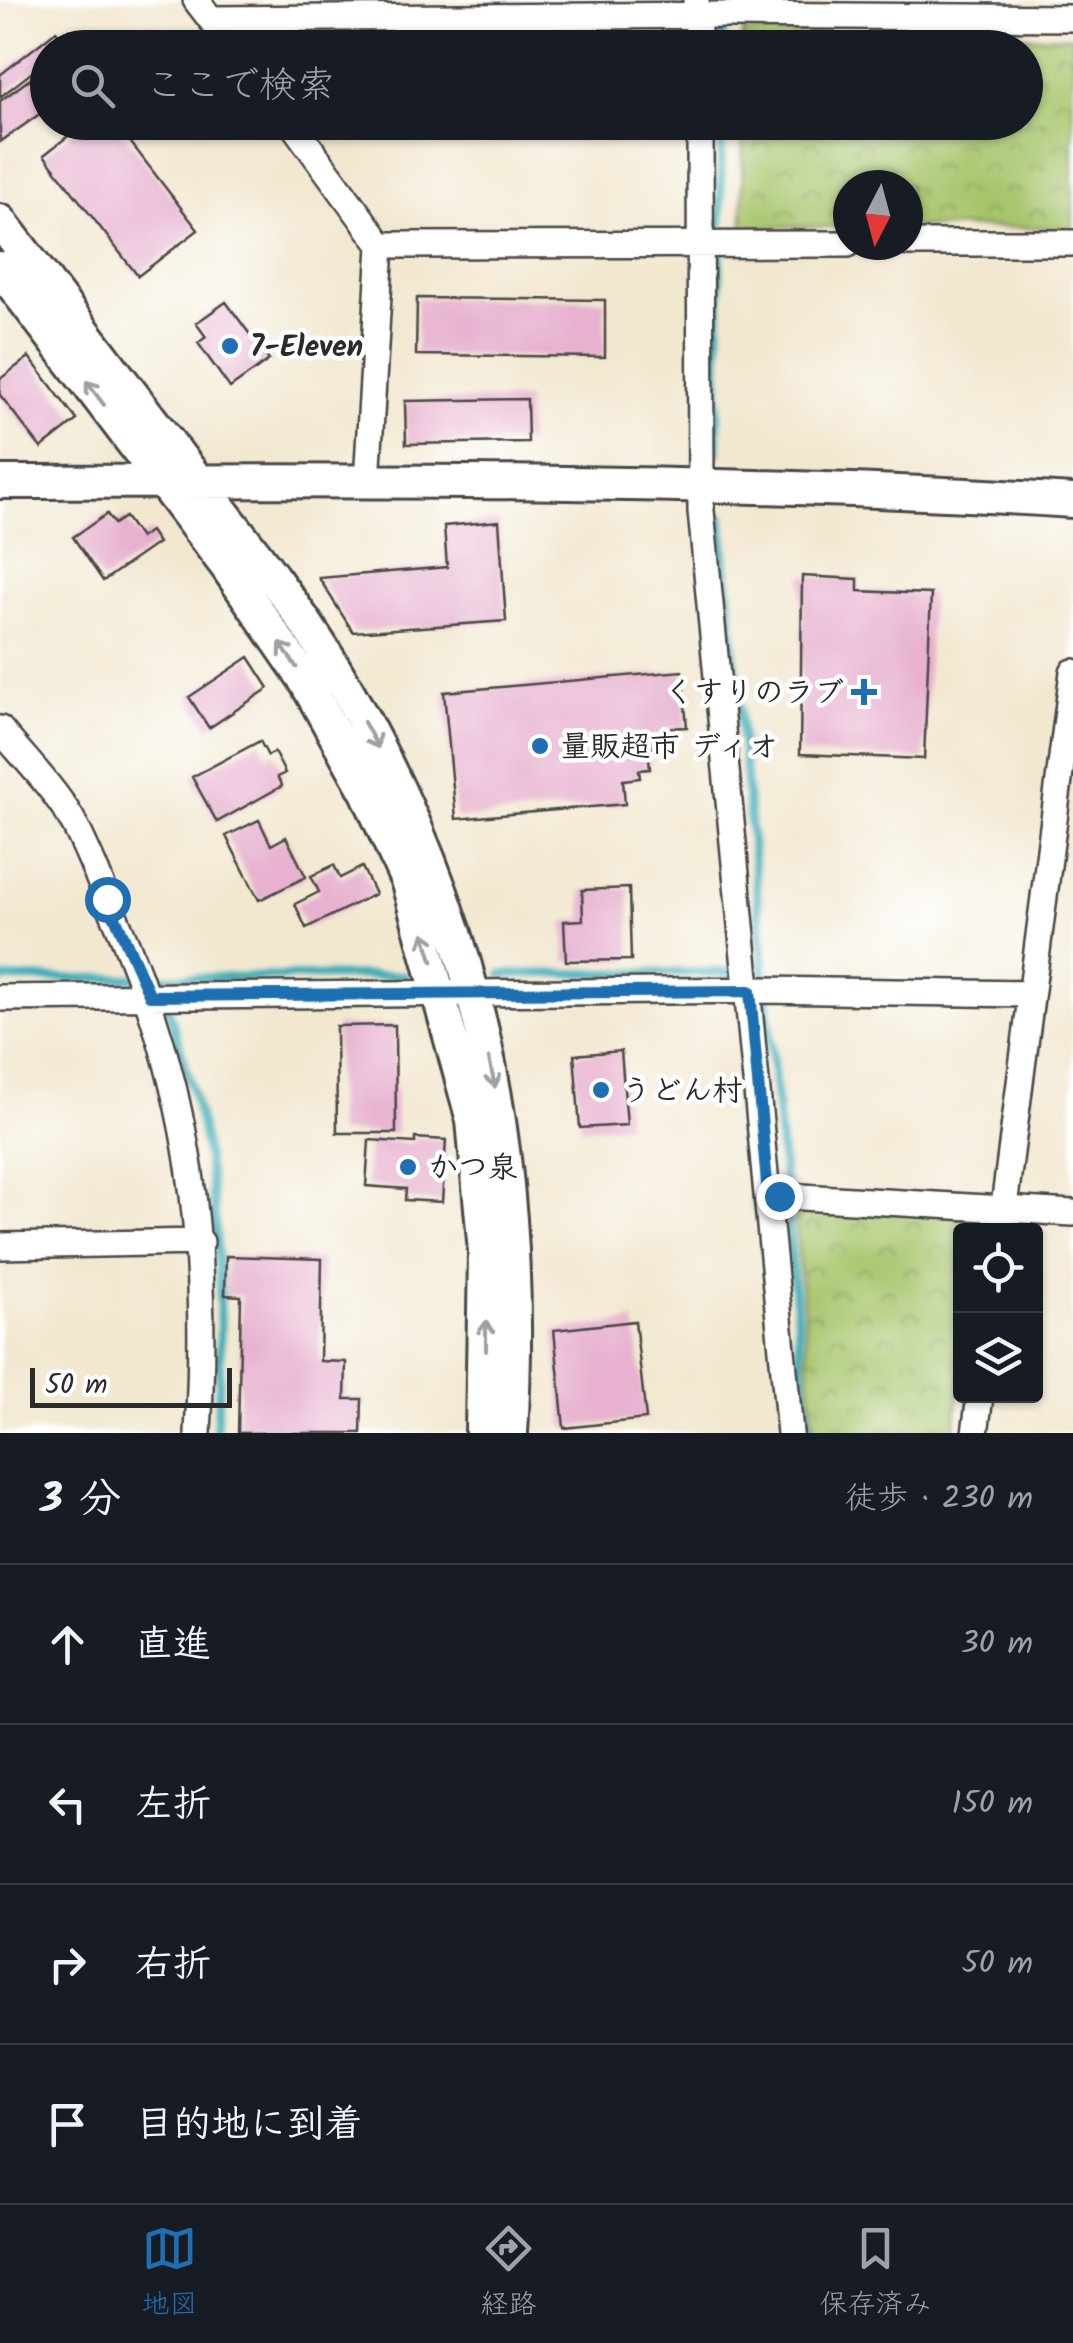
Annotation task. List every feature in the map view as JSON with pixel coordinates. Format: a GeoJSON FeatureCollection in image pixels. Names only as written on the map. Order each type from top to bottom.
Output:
{"type":"FeatureCollection","features":[{"type":"Feature","properties":{"kind":"street"},"geometry":{"type":"LineString","coordinates":[[204,10],[709,11],[1073,18]]}},
{"type":"Feature","properties":{"kind":"street"},"geometry":{"type":"LineString","coordinates":[[204,10],[219,30]]}},
{"type":"Feature","properties":{"kind":"street"},"geometry":{"type":"LineString","coordinates":[[304,140],[382,245],[366,482]]}},
{"type":"Feature","properties":{"kind":"street"},"geometry":{"type":"LineString","coordinates":[[702,140],[714,244],[700,487],[781,1196],[790,1433]]}},
{"type":"Feature","properties":{"kind":"street"},"geometry":{"type":"LineString","coordinates":[[0,221],[251,546],[328,660],[396,779],[436,875],[476,995],[502,1116],[516,1250],[511,1433]]}},
{"type":"Feature","properties":{"kind":"street"},"geometry":{"type":"LineString","coordinates":[[923,244],[1073,243]]}},
{"type":"Feature","properties":{"kind":"street"},"geometry":{"type":"LineString","coordinates":[[382,245],[833,244]]}},
{"type":"Feature","properties":{"kind":"street"},"geometry":{"type":"LineString","coordinates":[[0,268],[163,481],[303,677],[367,792],[408,882],[473,1120],[484,1233],[482,1433]]}},
{"type":"Feature","properties":{"kind":"street"},"geometry":{"type":"LineString","coordinates":[[0,482],[366,482],[908,490],[1073,500]]}},
{"type":"Feature","properties":{"kind":"street"},"geometry":{"type":"LineString","coordinates":[[1002,1218],[1073,672]]}},
{"type":"Feature","properties":{"kind":"street"},"geometry":{"type":"LineString","coordinates":[[4,739],[70,817],[153,990],[193,1172],[201,1242],[204,1309],[198,1433]]}},
{"type":"Feature","properties":{"kind":"street"},"geometry":{"type":"LineString","coordinates":[[0,998],[153,990],[442,996],[756,984],[1032,994]]}},
{"type":"Feature","properties":{"kind":"street"},"geometry":{"type":"LineString","coordinates":[[781,1196],[1002,1218],[1073,1213]]}},
{"type":"Feature","properties":{"kind":"street"},"geometry":{"type":"LineString","coordinates":[[0,1246],[201,1242]]}},
{"type":"Feature","properties":{"kind":"street"},"geometry":{"type":"LineString","coordinates":[[975,1433],[979,1403]]}},
{"type":"Feature","properties":{"kind":"green space"},"geometry":{"type":"Polygon","coordinates":[[[1043,37],[1073,37],[1073,228],[923,227],[923,170],[833,170],[833,227],[743,227],[742,140],[1043,140],[1043,37]]]}},
{"type":"Feature","properties":{"kind":"green space"},"geometry":{"type":"Polygon","coordinates":[[[794,1202],[984,1216],[983,1223],[953,1223],[953,1403],[958,1403],[954,1433],[814,1433],[794,1202]]]}},
{"type":"Feature","properties":{"kind":"building"},"geometry":{"type":"Polygon","coordinates":[[[30,51],[30,74],[0,97],[0,75],[30,51]]]}},
{"type":"Feature","properties":{"kind":"building"},"geometry":{"type":"Polygon","coordinates":[[[30,79],[30,121],[0,142],[0,101],[30,79]]]}},
{"type":"Feature","properties":{"kind":"building"},"geometry":{"type":"Polygon","coordinates":[[[63,140],[129,140],[198,230],[138,276],[44,155],[63,140]]]}},
{"type":"Feature","properties":{"kind":"building"},"geometry":{"type":"Polygon","coordinates":[[[417,298],[605,300],[605,357],[416,355],[417,298]]]}},
{"type":"Feature","properties":{"kind":"building"},"geometry":{"type":"Polygon","coordinates":[[[226,302],[269,360],[230,388],[198,343],[206,337],[196,323],[226,302]]]}},
{"type":"Feature","properties":{"kind":"building"},"geometry":{"type":"Polygon","coordinates":[[[29,357],[77,420],[41,448],[0,395],[0,379],[29,357]]]}},
{"type":"Feature","properties":{"kind":"building"},"geometry":{"type":"Polygon","coordinates":[[[527,399],[528,442],[406,444],[405,401],[527,399]]]}},
{"type":"Feature","properties":{"kind":"building"},"geometry":{"type":"Polygon","coordinates":[[[107,514],[114,524],[125,517],[140,538],[150,531],[158,543],[103,581],[73,537],[107,514]]]}},
{"type":"Feature","properties":{"kind":"building"},"geometry":{"type":"Polygon","coordinates":[[[499,521],[506,621],[353,632],[319,578],[447,567],[444,526],[499,521]]]}},
{"type":"Feature","properties":{"kind":"building","name":"くすりのラブ"},"geometry":{"type":"Polygon","coordinates":[[[802,576],[858,579],[858,591],[931,594],[924,759],[800,754],[802,576]]]}},
{"type":"Feature","properties":{"kind":"building"},"geometry":{"type":"Polygon","coordinates":[[[249,657],[269,688],[209,728],[189,697],[249,657]]]}},
{"type":"Feature","properties":{"kind":"building"},"geometry":{"type":"Polygon","coordinates":[[[682,671],[687,727],[667,728],[667,735],[653,737],[653,748],[648,748],[650,769],[639,770],[640,778],[623,780],[625,804],[456,819],[444,692],[682,671]]]}},
{"type":"Feature","properties":{"kind":"building"},"geometry":{"type":"Polygon","coordinates":[[[260,741],[268,756],[274,752],[285,773],[277,777],[282,786],[217,822],[192,777],[260,741]]]}},
{"type":"Feature","properties":{"kind":"building"},"geometry":{"type":"Polygon","coordinates":[[[259,820],[271,845],[286,837],[306,877],[259,900],[226,836],[259,820]]]}},
{"type":"Feature","properties":{"kind":"building"},"geometry":{"type":"Polygon","coordinates":[[[334,865],[340,878],[362,867],[375,894],[306,928],[295,904],[319,892],[311,876],[334,865]]]}},
{"type":"Feature","properties":{"kind":"building"},"geometry":{"type":"Polygon","coordinates":[[[629,888],[631,960],[566,961],[564,921],[583,920],[582,890],[629,888]]]}},
{"type":"Feature","properties":{"kind":"building"},"geometry":{"type":"Polygon","coordinates":[[[395,1025],[396,1133],[337,1133],[336,1026],[395,1025]]]}},
{"type":"Feature","properties":{"kind":"building"},"geometry":{"type":"Polygon","coordinates":[[[621,1051],[627,1125],[580,1128],[574,1055],[621,1051]]]}},
{"type":"Feature","properties":{"kind":"building"},"geometry":{"type":"Polygon","coordinates":[[[415,1138],[446,1140],[442,1202],[405,1200],[406,1189],[366,1186],[369,1140],[415,1143],[415,1138]]]}},
{"type":"Feature","properties":{"kind":"building"},"geometry":{"type":"Polygon","coordinates":[[[226,1256],[322,1259],[320,1361],[346,1362],[345,1399],[362,1399],[361,1433],[238,1433],[241,1296],[225,1295],[226,1256]]]}},
{"type":"Feature","properties":{"kind":"building"},"geometry":{"type":"Polygon","coordinates":[[[635,1321],[646,1419],[564,1428],[554,1330],[635,1321]]]}},
{"type":"Feature","properties":{"kind":"waterway"},"geometry":{"type":"LineString","coordinates":[[719,0],[722,30]]}},
{"type":"Feature","properties":{"kind":"waterway"},"geometry":{"type":"LineString","coordinates":[[717,453],[722,140]]}},
{"type":"Feature","properties":{"kind":"waterway"},"geometry":{"type":"LineString","coordinates":[[721,517],[808,1433]]}},
{"type":"Feature","properties":{"kind":"waterway"},"geometry":{"type":"LineString","coordinates":[[501,974],[744,972]]}},
{"type":"Feature","properties":{"kind":"waterway"},"geometry":{"type":"LineString","coordinates":[[158,978],[404,975]]}},
{"type":"Feature","properties":{"kind":"waterway"},"geometry":{"type":"LineString","coordinates":[[0,979],[137,978]]}},
{"type":"Feature","properties":{"kind":"waterway"},"geometry":{"type":"LineString","coordinates":[[159,978],[195,1100],[210,1177],[219,1287],[216,1433]]}},
{"type":"Feature","properties":{"kind":"place","name":"7-Eleven"},"geometry":{"type":"Point","coordinates":[230,346]}},
{"type":"Feature","properties":{"kind":"place","name":"くすりのラブ"},"geometry":{"type":"Point","coordinates":[864,692]}},
{"type":"Feature","properties":{"kind":"place","name":"量販超市 ディオ"},"geometry":{"type":"Point","coordinates":[540,746]}},
{"type":"Feature","properties":{"kind":"place","name":"うどん村"},"geometry":{"type":"Point","coordinates":[601,1090]}},
{"type":"Feature","properties":{"kind":"place","name":"かつ泉"},"geometry":{"type":"Point","coordinates":[408,1167]}},
{"type":"Feature","properties":{"kind":"route"},"geometry":{"type":"LineString","coordinates":[[107,899],[150,996],[750,991],[768,1195],[779,1196]]}}]}
